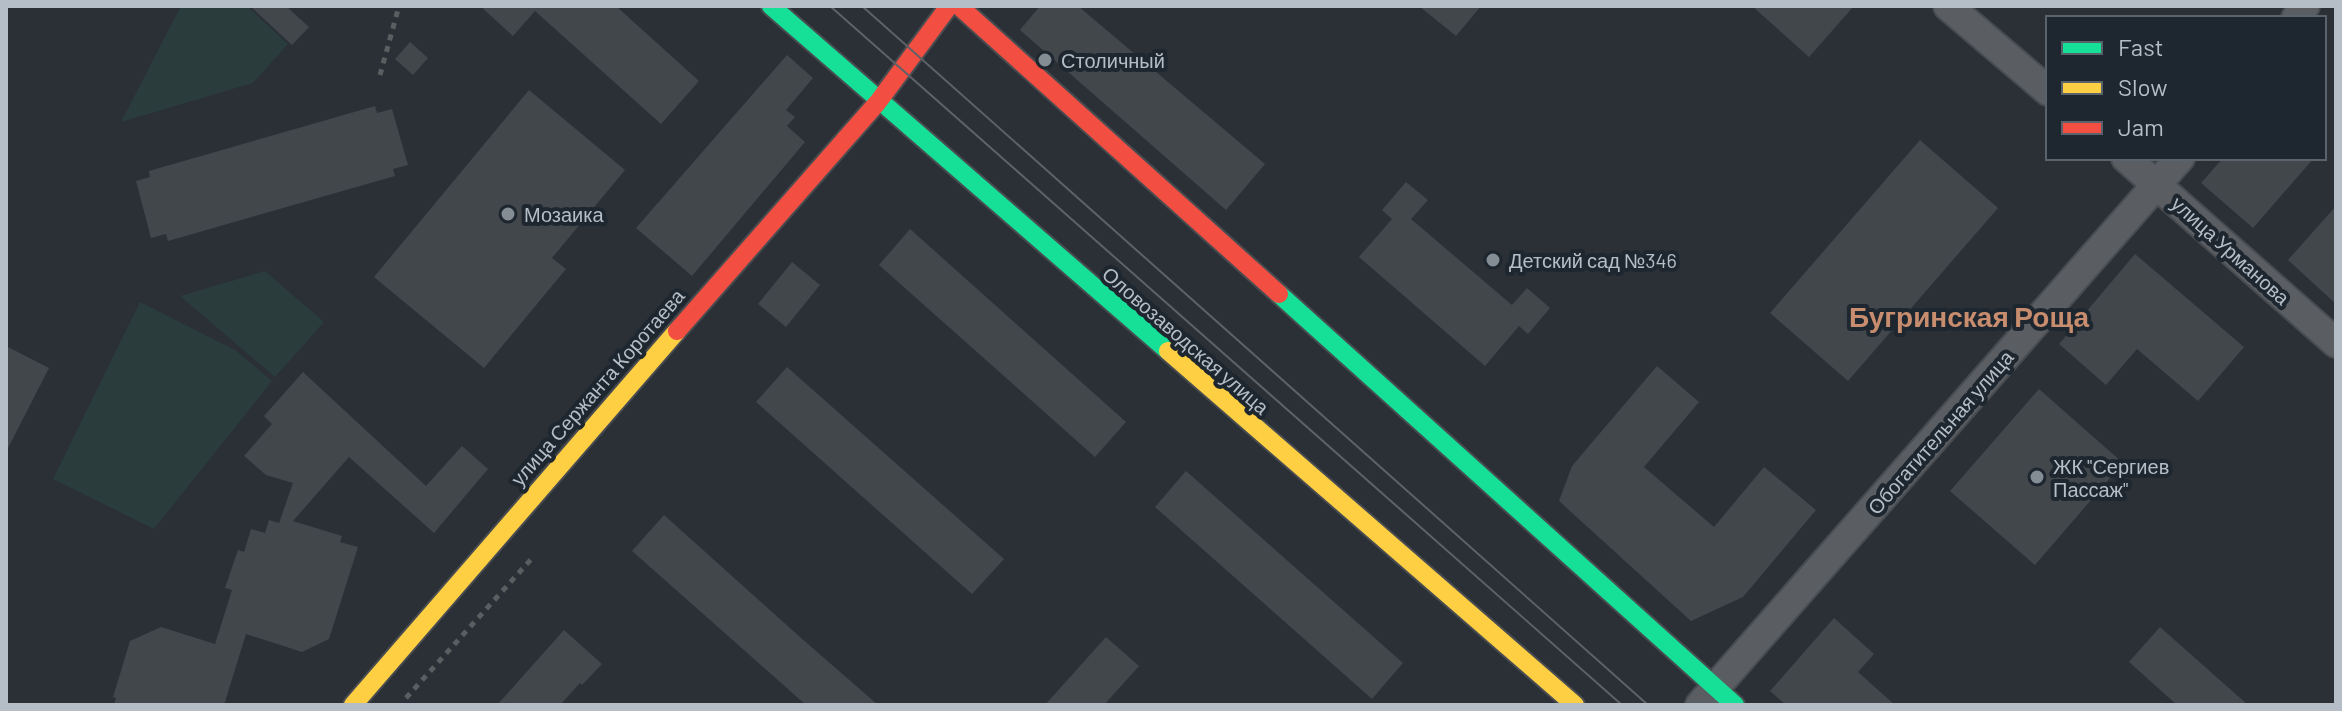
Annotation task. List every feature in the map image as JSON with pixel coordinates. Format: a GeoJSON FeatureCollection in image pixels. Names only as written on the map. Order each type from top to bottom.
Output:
{"type":"FeatureCollection","features":[{"type":"Feature","properties":{"kind":"street","name":"Оловозаводская улица"},"geometry":{"type":"LineString","coordinates":[[771,6],[1575,705]]}},
{"type":"Feature","properties":{"kind":"street","name":"улица Сержанта Коротаева"},"geometry":{"type":"LineString","coordinates":[[353,705],[789,199],[878,102],[949,6]]}},
{"type":"Feature","properties":{"kind":"street"},"geometry":{"type":"LineString","coordinates":[[959,6],[1717,699]]}},
{"type":"Feature","properties":{"kind":"street"},"geometry":{"type":"LineString","coordinates":[[1948,6],[2046,89]]}},
{"type":"Feature","properties":{"kind":"street","name":"улица Урманова"},"geometry":{"type":"LineString","coordinates":[[2128,160],[2336,343]]}},
{"type":"Feature","properties":{"kind":"street","name":"Обогатительная улица"},"geometry":{"type":"LineString","coordinates":[[1717,699],[2178,160]]}},
{"type":"Feature","properties":{"kind":"path"},"geometry":{"type":"LineString","coordinates":[[380,75],[399,6]]}},
{"type":"Feature","properties":{"kind":"path"},"geometry":{"type":"LineString","coordinates":[[400,705],[534,556]]}},
{"type":"Feature","properties":{"kind":"shaded area"},"geometry":{"type":"Polygon","coordinates":[[[181,6],[247,6],[288,44],[253,83],[121,122],[181,6]]]}},
{"type":"Feature","properties":{"kind":"shaded area"},"geometry":{"type":"Polygon","coordinates":[[[265,271],[324,322],[275,377],[180,296],[265,271]]]}},
{"type":"Feature","properties":{"kind":"shaded area"},"geometry":{"type":"Polygon","coordinates":[[[140,302],[235,350],[272,381],[154,529],[53,479],[140,302]]]}},
{"type":"Feature","properties":{"kind":"building"},"geometry":{"type":"Polygon","coordinates":[[[250,6],[286,6],[309,27],[292,45],[250,6]]]}},
{"type":"Feature","properties":{"kind":"building"},"geometry":{"type":"Polygon","coordinates":[[[480,6],[616,6],[699,81],[661,124],[535,11],[513,36],[480,6]]]}},
{"type":"Feature","properties":{"kind":"building"},"geometry":{"type":"Polygon","coordinates":[[[1040,6],[1078,6],[1265,164],[1226,210],[1020,30],[1040,6]]]}},
{"type":"Feature","properties":{"kind":"building"},"geometry":{"type":"Polygon","coordinates":[[[1419,6],[1481,6],[1456,36],[1419,6]]]}},
{"type":"Feature","properties":{"kind":"building"},"geometry":{"type":"Polygon","coordinates":[[[1752,6],[1854,6],[1809,57],[1752,6]]]}},
{"type":"Feature","properties":{"kind":"building"},"geometry":{"type":"Polygon","coordinates":[[[410,42],[428,58],[413,75],[395,59],[410,42]]]}},
{"type":"Feature","properties":{"kind":"building"},"geometry":{"type":"Polygon","coordinates":[[[787,55],[813,78],[786,110],[795,117],[787,126],[805,142],[692,276],[636,228],[787,55]]]}},
{"type":"Feature","properties":{"kind":"building","name":"Мозаика"},"geometry":{"type":"Polygon","coordinates":[[[529,90],[625,170],[552,258],[566,269],[484,368],[374,277],[529,90]]]}},
{"type":"Feature","properties":{"kind":"building"},"geometry":{"type":"Polygon","coordinates":[[[375,106],[377,113],[392,109],[408,165],[393,169],[395,176],[168,241],[166,234],[151,238],[136,181],[150,177],[149,171],[375,106]]]}},
{"type":"Feature","properties":{"kind":"building"},"geometry":{"type":"Polygon","coordinates":[[[1920,140],[1998,208],[1848,381],[1770,313],[1920,140]]]}},
{"type":"Feature","properties":{"kind":"building"},"geometry":{"type":"Polygon","coordinates":[[[2221,160],[2312,160],[2253,228],[2201,183],[2221,160]]]}},
{"type":"Feature","properties":{"kind":"building"},"geometry":{"type":"Polygon","coordinates":[[[1406,182],[1428,200],[1411,219],[1512,305],[1527,288],[1550,308],[1528,334],[1519,326],[1485,366],[1359,257],[1392,219],[1382,210],[1406,182]]]}},
{"type":"Feature","properties":{"kind":"building"},"geometry":{"type":"Polygon","coordinates":[[[2336,206],[2336,304],[2288,260],[2336,206]]]}},
{"type":"Feature","properties":{"kind":"building"},"geometry":{"type":"Polygon","coordinates":[[[910,229],[1126,422],[1095,457],[879,265],[910,229]]]}},
{"type":"Feature","properties":{"kind":"building"},"geometry":{"type":"Polygon","coordinates":[[[2135,254],[2244,347],[2198,401],[2137,349],[2106,385],[2059,344],[2135,254]]]}},
{"type":"Feature","properties":{"kind":"building"},"geometry":{"type":"Polygon","coordinates":[[[792,262],[820,285],[786,327],[758,304],[792,262]]]}},
{"type":"Feature","properties":{"kind":"building"},"geometry":{"type":"Polygon","coordinates":[[[6,346],[49,368],[6,452],[6,346]]]}},
{"type":"Feature","properties":{"kind":"building"},"geometry":{"type":"Polygon","coordinates":[[[1657,366],[1699,402],[1644,467],[1714,527],[1764,467],[1816,510],[1743,597],[1691,621],[1559,501],[1572,466],[1657,366]]]}},
{"type":"Feature","properties":{"kind":"building"},"geometry":{"type":"Polygon","coordinates":[[[787,367],[1004,559],[972,594],[756,402],[787,367]]]}},
{"type":"Feature","properties":{"kind":"building"},"geometry":{"type":"Polygon","coordinates":[[[303,372],[426,486],[462,446],[488,469],[434,533],[349,457],[293,521],[342,536],[340,542],[358,547],[329,639],[302,652],[246,634],[224,705],[114,705],[116,698],[113,697],[130,641],[161,627],[215,644],[232,590],[225,588],[238,550],[244,552],[251,529],[265,533],[269,520],[279,523],[293,483],[266,475],[244,456],[272,424],[264,416],[303,372]]]}},
{"type":"Feature","properties":{"kind":"building","name":"ЖК \"Сергиев Пассаж\""},"geometry":{"type":"Polygon","coordinates":[[[2039,389],[2123,463],[2035,565],[1950,491],[2039,389]]]}},
{"type":"Feature","properties":{"kind":"building"},"geometry":{"type":"Polygon","coordinates":[[[1186,471],[1403,663],[1372,699],[1155,507],[1186,471]]]}},
{"type":"Feature","properties":{"kind":"building"},"geometry":{"type":"Polygon","coordinates":[[[664,515],[878,705],[806,705],[632,551],[664,515]]]}},
{"type":"Feature","properties":{"kind":"building"},"geometry":{"type":"Polygon","coordinates":[[[1834,618],[1874,654],[1858,672],[1895,705],[1786,705],[1770,691],[1834,618]]]}},
{"type":"Feature","properties":{"kind":"building"},"geometry":{"type":"Polygon","coordinates":[[[2160,627],[2248,705],[2177,705],[2129,662],[2160,627]]]}},
{"type":"Feature","properties":{"kind":"building"},"geometry":{"type":"Polygon","coordinates":[[[564,630],[602,664],[560,705],[497,705],[564,630]]]}},
{"type":"Feature","properties":{"kind":"building"},"geometry":{"type":"Polygon","coordinates":[[[1106,637],[1139,666],[1104,705],[1045,705],[1106,637]]]}},
{"type":"Feature","properties":{"kind":"tram line"},"geometry":{"type":"LineString","coordinates":[[830,6],[1622,705]]}},
{"type":"Feature","properties":{"kind":"tram line"},"geometry":{"type":"LineString","coordinates":[[862,6],[1648,705]]}},
{"type":"Feature","properties":{"kind":"traffic: fast"},"geometry":{"type":"LineString","coordinates":[[771,6],[1168,351]]}},
{"type":"Feature","properties":{"kind":"traffic: fast"},"geometry":{"type":"LineString","coordinates":[[1279,294],[1735,705]]}},
{"type":"Feature","properties":{"kind":"traffic: slow"},"geometry":{"type":"LineString","coordinates":[[353,705],[677,331]]}},
{"type":"Feature","properties":{"kind":"traffic: slow"},"geometry":{"type":"LineString","coordinates":[[1168,351],[1575,705]]}},
{"type":"Feature","properties":{"kind":"traffic: jam"},"geometry":{"type":"LineString","coordinates":[[677,331],[878,102],[949,6]]}},
{"type":"Feature","properties":{"kind":"traffic: jam"},"geometry":{"type":"LineString","coordinates":[[959,6],[1279,294]]}},
{"type":"Feature","properties":{"kind":"place","name":"Столичный"},"geometry":{"type":"Point","coordinates":[1045,60]}},
{"type":"Feature","properties":{"kind":"place","name":"Мозаика"},"geometry":{"type":"Point","coordinates":[508,214]}},
{"type":"Feature","properties":{"kind":"place","name":"Детский сад №346"},"geometry":{"type":"Point","coordinates":[1493,260]}},
{"type":"Feature","properties":{"kind":"place","name":"ЖК \"Сергиев Пассаж\""},"geometry":{"type":"Point","coordinates":[2037,477]}},
{"type":"Feature","properties":{"kind":"district","name":"Бугринская Роща"},"geometry":{"type":"Point","coordinates":[1969,316]}}]}
